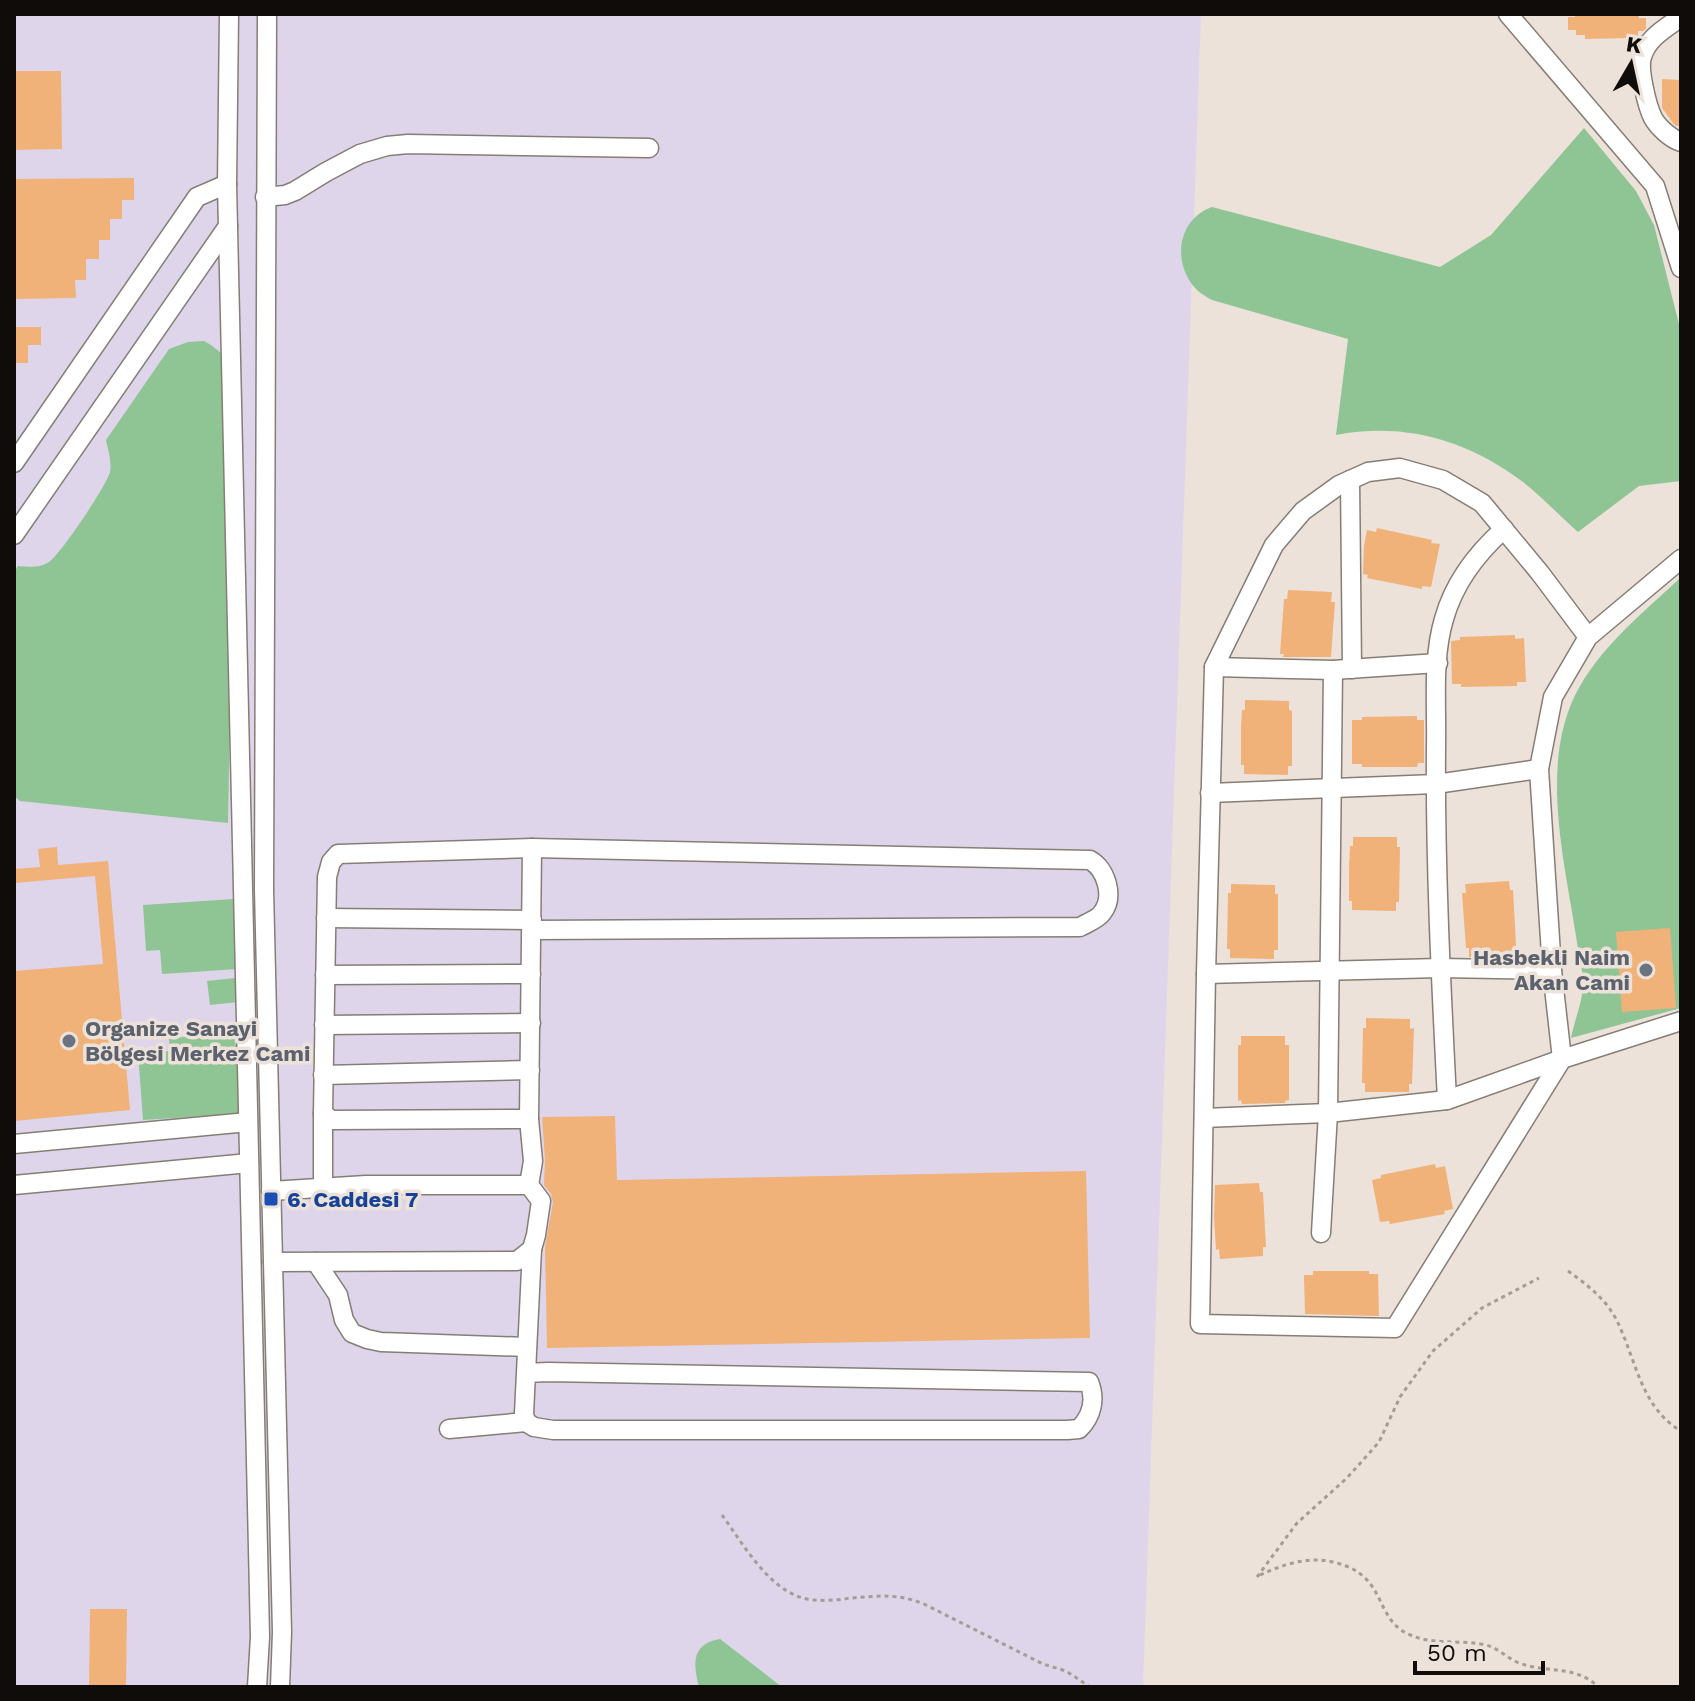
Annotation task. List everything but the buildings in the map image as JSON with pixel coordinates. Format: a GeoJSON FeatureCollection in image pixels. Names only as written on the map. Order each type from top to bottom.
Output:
{"type":"FeatureCollection","features":[{"type":"Feature","properties":{"kind":"street"},"geometry":{"type":"LineString","coordinates":[[229,14],[227,184],[260,1637],[257,1687]]}},
{"type":"Feature","properties":{"kind":"street"},"geometry":{"type":"LineString","coordinates":[[267,14],[264,890],[282,1632],[280,1687]]}},
{"type":"Feature","properties":{"kind":"street"},"geometry":{"type":"LineString","coordinates":[[1508,14],[1655,186],[1681,268]]}},
{"type":"Feature","properties":{"kind":"street"},"geometry":{"type":"LineString","coordinates":[[1681,17],[1654,36],[1642,57],[1643,84],[1654,120],[1674,140],[1681,142]]}},
{"type":"Feature","properties":{"kind":"street"},"geometry":{"type":"LineString","coordinates":[[265,197],[295,191],[360,154],[387,146],[649,148]]}},
{"type":"Feature","properties":{"kind":"street"},"geometry":{"type":"LineString","coordinates":[[14,463],[197,197],[227,184]]}},
{"type":"Feature","properties":{"kind":"street"},"geometry":{"type":"LineString","coordinates":[[14,535],[228,226]]}},
{"type":"Feature","properties":{"kind":"street"},"geometry":{"type":"LineString","coordinates":[[1588,637],[1482,503],[1443,480],[1400,468],[1368,472],[1339,485],[1303,511],[1274,545],[1214,667],[1200,1324],[1395,1328],[1562,1059],[1552,970],[1539,769],[1553,697],[1588,637],[1681,559]]}},
{"type":"Feature","properties":{"kind":"street"},"geometry":{"type":"LineString","coordinates":[[1321,1233],[1328,1113],[1331,971],[1330,789],[1342,669],[1350,480]]}},
{"type":"Feature","properties":{"kind":"street"},"geometry":{"type":"LineString","coordinates":[[1447,1100],[1440,968],[1436,784],[1439,641],[1460,581],[1479,553],[1504,529]]}},
{"type":"Feature","properties":{"kind":"street"},"geometry":{"type":"LineString","coordinates":[[1214,667],[1342,669],[1438,663]]}},
{"type":"Feature","properties":{"kind":"street"},"geometry":{"type":"LineString","coordinates":[[1210,793],[1436,784],[1539,769]]}},
{"type":"Feature","properties":{"kind":"street"},"geometry":{"type":"LineString","coordinates":[[323,1188],[323,1075],[326,918],[327,877],[331,862],[338,854],[532,848],[1090,860],[1098,864],[1106,875],[1108,892],[1102,914],[1080,927],[532,925],[326,918]]}},
{"type":"Feature","properties":{"kind":"street"},"geometry":{"type":"LineString","coordinates":[[526,1422],[532,1249],[541,1201],[529,1185],[533,1161],[529,1119],[532,848]]}},
{"type":"Feature","properties":{"kind":"street"},"geometry":{"type":"LineString","coordinates":[[1206,974],[1440,968],[1552,970]]}},
{"type":"Feature","properties":{"kind":"street"},"geometry":{"type":"LineString","coordinates":[[325,975],[531,974]]}},
{"type":"Feature","properties":{"kind":"street"},"geometry":{"type":"LineString","coordinates":[[1204,1118],[1328,1113],[1447,1100],[1681,1021]]}},
{"type":"Feature","properties":{"kind":"street"},"geometry":{"type":"LineString","coordinates":[[324,1025],[531,1023]]}},
{"type":"Feature","properties":{"kind":"street"},"geometry":{"type":"LineString","coordinates":[[323,1075],[530,1070]]}},
{"type":"Feature","properties":{"kind":"street"},"geometry":{"type":"LineString","coordinates":[[323,1113],[331,1120],[529,1119]]}},
{"type":"Feature","properties":{"kind":"street"},"geometry":{"type":"LineString","coordinates":[[14,1144],[248,1122]]}},
{"type":"Feature","properties":{"kind":"street"},"geometry":{"type":"LineString","coordinates":[[14,1185],[249,1163]]}},
{"type":"Feature","properties":{"kind":"street"},"geometry":{"type":"LineString","coordinates":[[271,1191],[366,1185],[529,1185]]}},
{"type":"Feature","properties":{"kind":"street"},"geometry":{"type":"LineString","coordinates":[[273,1262],[517,1261],[532,1249]]}},
{"type":"Feature","properties":{"kind":"street"},"geometry":{"type":"LineString","coordinates":[[316,1262],[338,1295],[344,1320],[352,1333],[381,1342],[527,1347]]}},
{"type":"Feature","properties":{"kind":"street"},"geometry":{"type":"LineString","coordinates":[[449,1429],[526,1422],[534,1427],[553,1430],[1067,1430],[1079,1429],[1085,1422],[1094,1394],[1089,1382],[526,1373]]}},
{"type":"Feature","properties":{"kind":"path"},"geometry":{"type":"LineString","coordinates":[[1568,1271],[1594,1290],[1615,1316],[1643,1387],[1655,1408],[1681,1431]]}},
{"type":"Feature","properties":{"kind":"path"},"geometry":{"type":"LineString","coordinates":[[1539,1278],[1482,1308],[1433,1351],[1400,1397],[1379,1442],[1347,1478],[1297,1523],[1257,1577],[1281,1565],[1307,1560],[1333,1561],[1349,1566],[1375,1587],[1387,1614],[1405,1633],[1449,1643],[1482,1644],[1500,1650],[1516,1662],[1585,1676],[1599,1687]]}},
{"type":"Feature","properties":{"kind":"path"},"geometry":{"type":"LineString","coordinates":[[722,1515],[764,1573],[792,1593],[811,1600],[888,1595],[906,1597],[1043,1664],[1066,1671],[1090,1687]]}},
{"type":"Feature","properties":{"kind":"shaded area"},"geometry":{"type":"Polygon","coordinates":[[[14,14],[1201,14],[1143,1687],[14,1687],[14,14]]]}},
{"type":"Feature","properties":{"kind":"green space"},"geometry":{"type":"Polygon","coordinates":[[[1584,128],[1636,191],[1654,225],[1681,332],[1681,481],[1639,486],[1578,532],[1523,482],[1502,467],[1457,445],[1411,433],[1386,431],[1336,435],[1348,339],[1212,300],[1195,288],[1184,268],[1181,246],[1188,227],[1202,212],[1212,207],[1440,267],[1491,235],[1584,128]]]}},
{"type":"Feature","properties":{"kind":"green space"},"geometry":{"type":"Polygon","coordinates":[[[204,341],[221,353],[230,708],[228,823],[20,801],[14,796],[14,572],[18,566],[38,566],[55,557],[101,491],[110,472],[106,440],[169,349],[188,342],[204,341]]]}},
{"type":"Feature","properties":{"kind":"green space"},"geometry":{"type":"Polygon","coordinates":[[[1679,579],[1681,1008],[1571,1038],[1582,997],[1583,979],[1558,809],[1560,744],[1567,714],[1580,686],[1601,656],[1679,579]]]}},
{"type":"Feature","properties":{"kind":"green space"},"geometry":{"type":"Polygon","coordinates":[[[233,899],[238,969],[162,974],[160,950],[146,951],[143,905],[233,899]]]}},
{"type":"Feature","properties":{"kind":"green space"},"geometry":{"type":"Polygon","coordinates":[[[235,978],[238,1002],[210,1005],[207,981],[235,978]]]}},
{"type":"Feature","properties":{"kind":"green space"},"geometry":{"type":"Polygon","coordinates":[[[235,1034],[240,1114],[143,1120],[138,1053],[170,1051],[169,1038],[235,1034]]]}},
{"type":"Feature","properties":{"kind":"green space"},"geometry":{"type":"Polygon","coordinates":[[[720,1639],[782,1687],[699,1687],[696,1656],[704,1645],[720,1639]]]}},
{"type":"Feature","properties":{"kind":"place","name":"Hasbekli Naim Akan Cami"},"geometry":{"type":"Point","coordinates":[1646,970]}},
{"type":"Feature","properties":{"kind":"place","name":"Organize Sanayi Bölgesi Merkez Cami"},"geometry":{"type":"Point","coordinates":[69,1041]}},
{"type":"Feature","properties":{"kind":"place","name":"6. Caddesi 7"},"geometry":{"type":"Point","coordinates":[271,1199]}}]}
